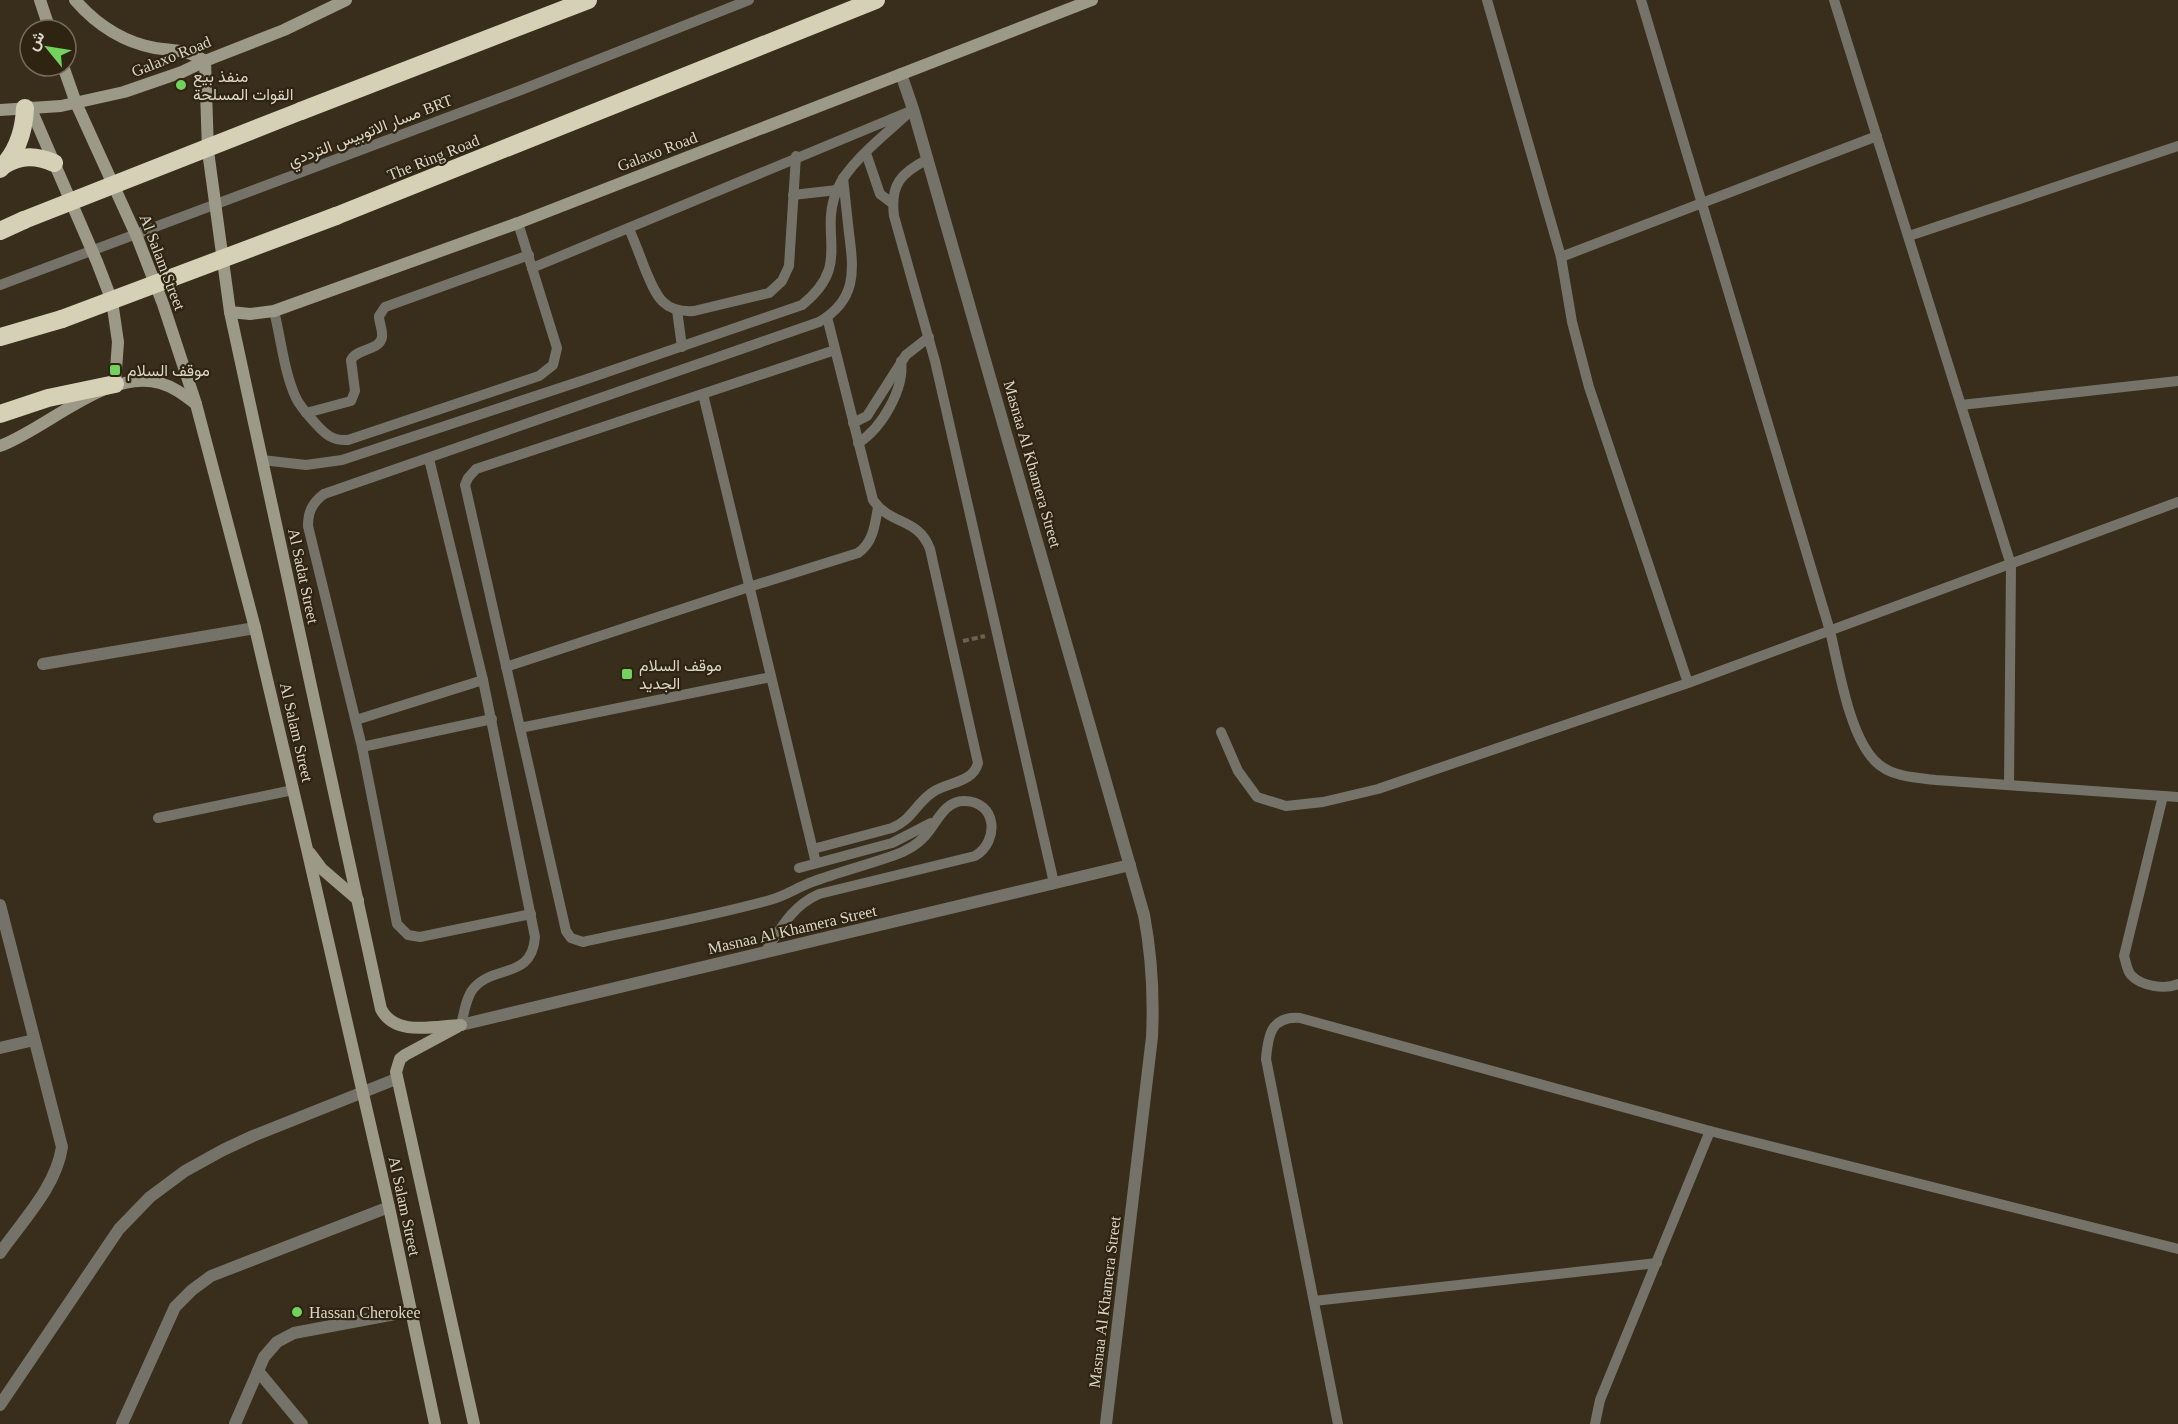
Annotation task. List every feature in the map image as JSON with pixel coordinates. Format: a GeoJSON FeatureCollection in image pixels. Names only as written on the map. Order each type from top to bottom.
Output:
{"type":"FeatureCollection","features":[{"type":"Feature","properties":{"kind":"highway"},"geometry":{"type":"LineString","coordinates":[[0,231],[588,0]]}},
{"type":"Feature","properties":{"kind":"highway","name":"The Ring Road"},"geometry":{"type":"LineString","coordinates":[[0,337],[62,319],[336,216],[876,0]]}},
{"type":"Feature","properties":{"kind":"highway"},"geometry":{"type":"LineString","coordinates":[[2,167],[12,156],[20,138],[27,108]]}},
{"type":"Feature","properties":{"kind":"highway"},"geometry":{"type":"LineString","coordinates":[[2,167],[24,157],[45,159],[54,163]]}},
{"type":"Feature","properties":{"kind":"highway"},"geometry":{"type":"LineString","coordinates":[[0,414],[48,398],[115,384]]}},
{"type":"Feature","properties":{"kind":"street"},"geometry":{"type":"LineString","coordinates":[[40,0],[46,18]]}},
{"type":"Feature","properties":{"kind":"street"},"geometry":{"type":"LineString","coordinates":[[75,0],[99,23],[117,35],[137,44],[192,53],[205,61]]}},
{"type":"Feature","properties":{"kind":"street","name":"Galaxo Road"},"geometry":{"type":"LineString","coordinates":[[0,111],[76,103],[124,92],[182,72],[284,30],[345,0]]}},
{"type":"Feature","properties":{"kind":"street","name":"Galaxo Road"},"geometry":{"type":"LineString","coordinates":[[230,312],[250,314],[274,311],[518,223],[1092,0]]}},
{"type":"Feature","properties":{"kind":"street","name":"Al Sadat Street"},"geometry":{"type":"LineString","coordinates":[[205,61],[208,151],[230,312],[381,1009],[394,1024],[407,1027],[461,1025]]}},
{"type":"Feature","properties":{"kind":"street","name":"Masnaa Al Khamera Street"},"geometry":{"type":"LineString","coordinates":[[901,74],[914,109],[1130,864],[1148,935],[1154,996],[1152,1037],[1106,1424]]}},
{"type":"Feature","properties":{"kind":"street","name":"Al Salam Street"},"geometry":{"type":"LineString","coordinates":[[67,78],[76,103],[137,237],[163,304],[196,404],[255,628],[307,849],[389,1207],[435,1424]]}},
{"type":"Feature","properties":{"kind":"street"},"geometry":{"type":"LineString","coordinates":[[27,108],[98,262],[112,301],[118,342],[115,384]]}},
{"type":"Feature","properties":{"kind":"street"},"geometry":{"type":"LineString","coordinates":[[0,446],[115,384],[137,381],[159,383],[178,391],[196,404]]}},
{"type":"Feature","properties":{"kind":"street"},"geometry":{"type":"LineString","coordinates":[[43,664],[255,628]]}},
{"type":"Feature","properties":{"kind":"street"},"geometry":{"type":"LineString","coordinates":[[307,849],[322,869],[358,900]]}},
{"type":"Feature","properties":{"kind":"street","name":"Masnaa Al Khamera Street"},"geometry":{"type":"LineString","coordinates":[[461,1025],[1130,864]]}},
{"type":"Feature","properties":{"kind":"street"},"geometry":{"type":"LineString","coordinates":[[0,905],[62,1147],[60,1164],[53,1179],[0,1253]]}},
{"type":"Feature","properties":{"kind":"street"},"geometry":{"type":"LineString","coordinates":[[0,1405],[119,1229],[150,1197],[184,1170],[223,1150],[396,1079],[397,1065],[405,1055],[461,1025]]}},
{"type":"Feature","properties":{"kind":"street"},"geometry":{"type":"LineString","coordinates":[[0,1048],[34,1040]]}},
{"type":"Feature","properties":{"kind":"street","name":"Al Salam Street"},"geometry":{"type":"LineString","coordinates":[[396,1079],[474,1424]]}},
{"type":"Feature","properties":{"kind":"street"},"geometry":{"type":"LineString","coordinates":[[122,1424],[175,1307],[192,1290],[212,1276],[389,1207]]}},
{"type":"Feature","properties":{"kind":"street"},"geometry":{"type":"LineString","coordinates":[[235,1424],[264,1357],[277,1342],[294,1333],[411,1311]]}},
{"type":"Feature","properties":{"kind":"street"},"geometry":{"type":"LineString","coordinates":[[258,1371],[302,1424]]}},
{"type":"Feature","properties":{"kind":"lane","name":"مسار الاتوبيس الترددي BRT"},"geometry":{"type":"LineString","coordinates":[[0,285],[521,90],[748,0]]}},
{"type":"Feature","properties":{"kind":"lane"},"geometry":{"type":"LineString","coordinates":[[1487,0],[1562,257],[1572,322],[1589,387],[1688,683]]}},
{"type":"Feature","properties":{"kind":"lane"},"geometry":{"type":"LineString","coordinates":[[1641,0],[1830,631],[1858,736],[1876,762],[1901,776],[2178,797]]}},
{"type":"Feature","properties":{"kind":"lane"},"geometry":{"type":"LineString","coordinates":[[1834,0],[2011,565],[2009,785]]}},
{"type":"Feature","properties":{"kind":"lane"},"geometry":{"type":"LineString","coordinates":[[262,460],[306,465],[342,460],[802,305],[817,292],[831,265],[833,203],[843,178],[866,153],[914,109]]}},
{"type":"Feature","properties":{"kind":"lane"},"geometry":{"type":"LineString","coordinates":[[532,268],[630,229],[796,156],[914,109]]}},
{"type":"Feature","properties":{"kind":"lane"},"geometry":{"type":"LineString","coordinates":[[1562,257],[1877,136]]}},
{"type":"Feature","properties":{"kind":"lane"},"geometry":{"type":"LineString","coordinates":[[1909,236],[2178,146]]}},
{"type":"Feature","properties":{"kind":"lane"},"geometry":{"type":"LineString","coordinates":[[866,153],[880,194],[892,203]]}},
{"type":"Feature","properties":{"kind":"lane"},"geometry":{"type":"LineString","coordinates":[[630,229],[655,293],[664,303],[677,310],[694,311],[769,293],[777,288],[789,266],[796,156]]}},
{"type":"Feature","properties":{"kind":"lane"},"geometry":{"type":"LineString","coordinates":[[928,159],[910,169],[900,178],[894,190],[892,203],[894,216],[929,337],[1054,883]]}},
{"type":"Feature","properties":{"kind":"lane"},"geometry":{"type":"LineString","coordinates":[[531,914],[420,937],[403,932],[396,919],[356,720],[308,526],[309,511],[317,499],[324,494],[808,326],[827,317],[847,296],[853,273],[843,178]]}},
{"type":"Feature","properties":{"kind":"lane"},"geometry":{"type":"LineString","coordinates":[[794,195],[837,190]]}},
{"type":"Feature","properties":{"kind":"lane"},"geometry":{"type":"LineString","coordinates":[[274,311],[292,386],[300,404],[329,437],[339,441],[348,440],[547,371],[553,365],[557,348],[518,223]]}},
{"type":"Feature","properties":{"kind":"lane"},"geometry":{"type":"LineString","coordinates":[[306,413],[351,401],[355,391],[351,360],[357,352],[374,347],[381,341],[379,316],[385,307],[529,255]]}},
{"type":"Feature","properties":{"kind":"lane"},"geometry":{"type":"LineString","coordinates":[[677,310],[682,347]]}},
{"type":"Feature","properties":{"kind":"lane"},"geometry":{"type":"LineString","coordinates":[[813,849],[902,824],[933,792],[970,777],[977,768],[978,757],[927,541],[916,528],[892,518],[878,507],[869,489],[827,317]]}},
{"type":"Feature","properties":{"kind":"lane"},"geometry":{"type":"LineString","coordinates":[[853,423],[867,416],[901,361],[911,350],[929,337]]}},
{"type":"Feature","properties":{"kind":"lane"},"geometry":{"type":"LineString","coordinates":[[765,952],[791,913],[809,898],[975,856],[983,852],[991,838],[992,830],[987,813],[974,802],[965,801],[950,805],[925,836],[908,850],[811,882],[772,900],[583,942],[571,938],[566,931],[466,493],[468,478],[476,469],[835,350]]}},
{"type":"Feature","properties":{"kind":"lane"},"geometry":{"type":"LineString","coordinates":[[858,443],[878,425],[895,395],[901,380],[901,361]]}},
{"type":"Feature","properties":{"kind":"lane"},"geometry":{"type":"LineString","coordinates":[[1961,405],[2178,381]]}},
{"type":"Feature","properties":{"kind":"lane"},"geometry":{"type":"LineString","coordinates":[[703,394],[816,864]]}},
{"type":"Feature","properties":{"kind":"lane"},"geometry":{"type":"LineString","coordinates":[[429,459],[492,719],[531,914],[534,945],[528,959],[516,968],[486,979],[474,987],[461,1025]]}},
{"type":"Feature","properties":{"kind":"lane"},"geometry":{"type":"LineString","coordinates":[[1221,732],[1238,771],[1257,797],[1286,806],[1323,802],[1378,789],[1688,683],[2178,502]]}},
{"type":"Feature","properties":{"kind":"lane"},"geometry":{"type":"LineString","coordinates":[[506,667],[749,586],[858,553],[868,544],[872,536],[878,507]]}},
{"type":"Feature","properties":{"kind":"lane"},"geometry":{"type":"LineString","coordinates":[[520,728],[771,677]]}},
{"type":"Feature","properties":{"kind":"lane"},"geometry":{"type":"LineString","coordinates":[[356,720],[483,680]]}},
{"type":"Feature","properties":{"kind":"lane"},"geometry":{"type":"LineString","coordinates":[[362,747],[492,719]]}},
{"type":"Feature","properties":{"kind":"lane"},"geometry":{"type":"LineString","coordinates":[[158,818],[293,790]]}},
{"type":"Feature","properties":{"kind":"lane"},"geometry":{"type":"LineString","coordinates":[[2163,796],[2124,956],[2130,974],[2144,984],[2170,987],[2178,984]]}},
{"type":"Feature","properties":{"kind":"lane"},"geometry":{"type":"LineString","coordinates":[[799,868],[907,837],[937,819]]}},
{"type":"Feature","properties":{"kind":"lane"},"geometry":{"type":"LineString","coordinates":[[871,849],[874,862]]}},
{"type":"Feature","properties":{"kind":"lane"},"geometry":{"type":"LineString","coordinates":[[1338,1424],[1266,1059],[1267,1041],[1272,1029],[1281,1020],[1300,1018],[1710,1131],[2178,1249]]}},
{"type":"Feature","properties":{"kind":"lane"},"geometry":{"type":"LineString","coordinates":[[1595,1424],[1600,1400],[1710,1131]]}},
{"type":"Feature","properties":{"kind":"lane"},"geometry":{"type":"LineString","coordinates":[[1314,1301],[1656,1263]]}},
{"type":"Feature","properties":{"kind":"path"},"geometry":{"type":"LineString","coordinates":[[952,643],[998,634]]}},
{"type":"Feature","properties":{"kind":"place","name":"منفذ بيع القوات المسلحة"},"geometry":{"type":"Point","coordinates":[181,85]}},
{"type":"Feature","properties":{"kind":"place","name":"موقف السلام"},"geometry":{"type":"Point","coordinates":[115,370]}},
{"type":"Feature","properties":{"kind":"place","name":"موقف السلام الجديد"},"geometry":{"type":"Point","coordinates":[627,674]}},
{"type":"Feature","properties":{"kind":"place","name":"Hassan Cherokee"},"geometry":{"type":"Point","coordinates":[297,1312]}}]}
